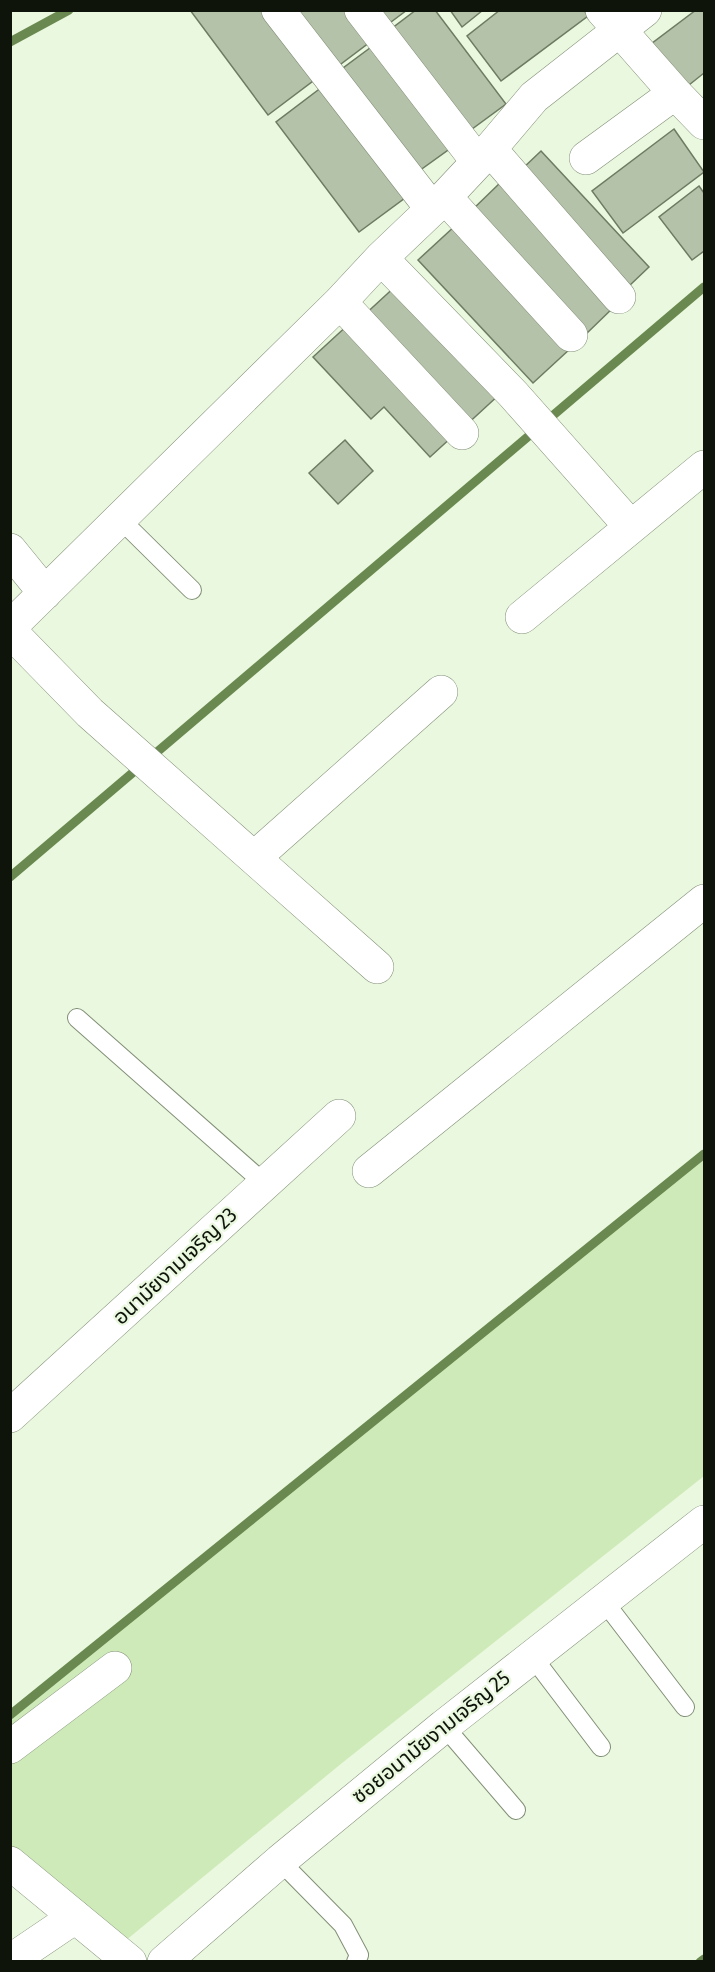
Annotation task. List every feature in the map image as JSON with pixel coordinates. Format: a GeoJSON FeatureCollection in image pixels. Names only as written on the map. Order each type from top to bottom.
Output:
{"type":"FeatureCollection","features":[{"type":"Feature","properties":{"kind":"street"},"geometry":{"type":"LineString","coordinates":[[278,10],[438,203],[571,335]]}},
{"type":"Feature","properties":{"kind":"street"},"geometry":{"type":"LineString","coordinates":[[361,10],[484,155],[619,297]]}},
{"type":"Feature","properties":{"kind":"street"},"geometry":{"type":"LineString","coordinates":[[377,967],[90,713],[10,629],[438,203],[534,98],[610,21],[645,10]]}},
{"type":"Feature","properties":{"kind":"street"},"geometry":{"type":"LineString","coordinates":[[610,21],[705,123]]}},
{"type":"Feature","properties":{"kind":"street"},"geometry":{"type":"LineString","coordinates":[[586,158],[675,93]]}},
{"type":"Feature","properties":{"kind":"street"},"geometry":{"type":"LineString","coordinates":[[381,258],[513,394],[631,527]]}},
{"type":"Feature","properties":{"kind":"street"},"geometry":{"type":"LineString","coordinates":[[340,302],[462,433]]}},
{"type":"Feature","properties":{"kind":"street"},"geometry":{"type":"LineString","coordinates":[[522,617],[705,467]]}},
{"type":"Feature","properties":{"kind":"street"},"geometry":{"type":"LineString","coordinates":[[10,550],[45,593]]}},
{"type":"Feature","properties":{"kind":"street"},"geometry":{"type":"LineString","coordinates":[[254,858],[441,692]]}},
{"type":"Feature","properties":{"kind":"street"},"geometry":{"type":"LineString","coordinates":[[369,1171],[705,901]]}},
{"type":"Feature","properties":{"kind":"street","name":"อนามัยงามเจริญ 23"},"geometry":{"type":"LineString","coordinates":[[10,1416],[339,1116]]}},
{"type":"Feature","properties":{"kind":"street","name":"ซอยอนามัยงามเจริญ 25"},"geometry":{"type":"LineString","coordinates":[[164,1962],[280,1861],[444,1726],[705,1521]]}},
{"type":"Feature","properties":{"kind":"street"},"geometry":{"type":"LineString","coordinates":[[10,1747],[115,1668]]}},
{"type":"Feature","properties":{"kind":"street"},"geometry":{"type":"LineString","coordinates":[[10,1863],[130,1962]]}},
{"type":"Feature","properties":{"kind":"street"},"geometry":{"type":"LineString","coordinates":[[10,1961],[75,1917]]}},
{"type":"Feature","properties":{"kind":"lane"},"geometry":{"type":"LineString","coordinates":[[120,519],[192,590]]}},
{"type":"Feature","properties":{"kind":"lane"},"geometry":{"type":"LineString","coordinates":[[77,1018],[264,1184]]}},
{"type":"Feature","properties":{"kind":"lane"},"geometry":{"type":"LineString","coordinates":[[603,1600],[685,1707]]}},
{"type":"Feature","properties":{"kind":"lane"},"geometry":{"type":"LineString","coordinates":[[532,1656],[601,1747]]}},
{"type":"Feature","properties":{"kind":"lane"},"geometry":{"type":"LineString","coordinates":[[444,1726],[516,1809]]}},
{"type":"Feature","properties":{"kind":"lane"},"geometry":{"type":"LineString","coordinates":[[280,1861],[343,1925],[359,1955],[356,1962]]}},
{"type":"Feature","properties":{"kind":"green space"},"geometry":{"type":"Polygon","coordinates":[[[704,1154],[704,1476],[342,1763],[114,1950],[11,1867],[10,1715],[704,1154]]]}},
{"type":"Feature","properties":{"kind":"building"},"geometry":{"type":"Polygon","coordinates":[[[190,10],[266,10],[317,78],[268,115],[190,10]]]}},
{"type":"Feature","properties":{"kind":"building"},"geometry":{"type":"Polygon","coordinates":[[[283,10],[352,10],[374,39],[329,73],[283,10]]]}},
{"type":"Feature","properties":{"kind":"building"},"geometry":{"type":"Polygon","coordinates":[[[369,10],[407,10],[383,28],[369,10]]]}},
{"type":"Feature","properties":{"kind":"building"},"geometry":{"type":"Polygon","coordinates":[[[416,10],[435,10],[506,104],[468,132],[391,29],[416,10]]]}},
{"type":"Feature","properties":{"kind":"building"},"geometry":{"type":"Polygon","coordinates":[[[450,10],[483,10],[462,27],[450,10]]]}},
{"type":"Feature","properties":{"kind":"building"},"geometry":{"type":"Polygon","coordinates":[[[500,10],[584,10],[588,16],[501,81],[467,36],[500,10]]]}},
{"type":"Feature","properties":{"kind":"building"},"geometry":{"type":"Polygon","coordinates":[[[696,10],[704,10],[704,73],[684,89],[651,44],[696,10]]]}},
{"type":"Feature","properties":{"kind":"building"},"geometry":{"type":"Polygon","coordinates":[[[378,42],[455,145],[412,176],[335,74],[378,42]]]}},
{"type":"Feature","properties":{"kind":"building"},"geometry":{"type":"Polygon","coordinates":[[[326,84],[409,195],[359,232],[276,122],[326,84]]]}},
{"type":"Feature","properties":{"kind":"building"},"geometry":{"type":"Polygon","coordinates":[[[674,129],[704,172],[623,233],[592,191],[674,129]]]}},
{"type":"Feature","properties":{"kind":"building"},"geometry":{"type":"Polygon","coordinates":[[[541,151],[649,267],[628,287],[520,171],[541,151]]]}},
{"type":"Feature","properties":{"kind":"building"},"geometry":{"type":"Polygon","coordinates":[[[503,180],[618,303],[584,336],[469,213],[503,180]]]}},
{"type":"Feature","properties":{"kind":"building"},"geometry":{"type":"Polygon","coordinates":[[[699,186],[704,193],[704,251],[692,260],[659,217],[699,186]]]}},
{"type":"Feature","properties":{"kind":"building"},"geometry":{"type":"Polygon","coordinates":[[[456,225],[571,348],[533,383],[418,260],[456,225]]]}},
{"type":"Feature","properties":{"kind":"building"},"geometry":{"type":"Polygon","coordinates":[[[399,283],[501,393],[463,428],[361,318],[399,283]]]}},
{"type":"Feature","properties":{"kind":"building"},"geometry":{"type":"Polygon","coordinates":[[[350,323],[454,435],[430,457],[384,407],[371,419],[313,357],[350,323]]]}},
{"type":"Feature","properties":{"kind":"building"},"geometry":{"type":"Polygon","coordinates":[[[345,440],[373,471],[338,504],[309,473],[345,440]]]}},
{"type":"Feature","properties":{"kind":"waterway"},"geometry":{"type":"LineString","coordinates":[[10,42],[69,10]]}},
{"type":"Feature","properties":{"kind":"waterway"},"geometry":{"type":"LineString","coordinates":[[10,877],[704,287]]}},
{"type":"Feature","properties":{"kind":"waterway"},"geometry":{"type":"LineString","coordinates":[[10,1715],[704,1154]]}},
{"type":"Feature","properties":{"kind":"waterway"},"geometry":{"type":"LineString","coordinates":[[700,1962],[704,1959]]}}]}
